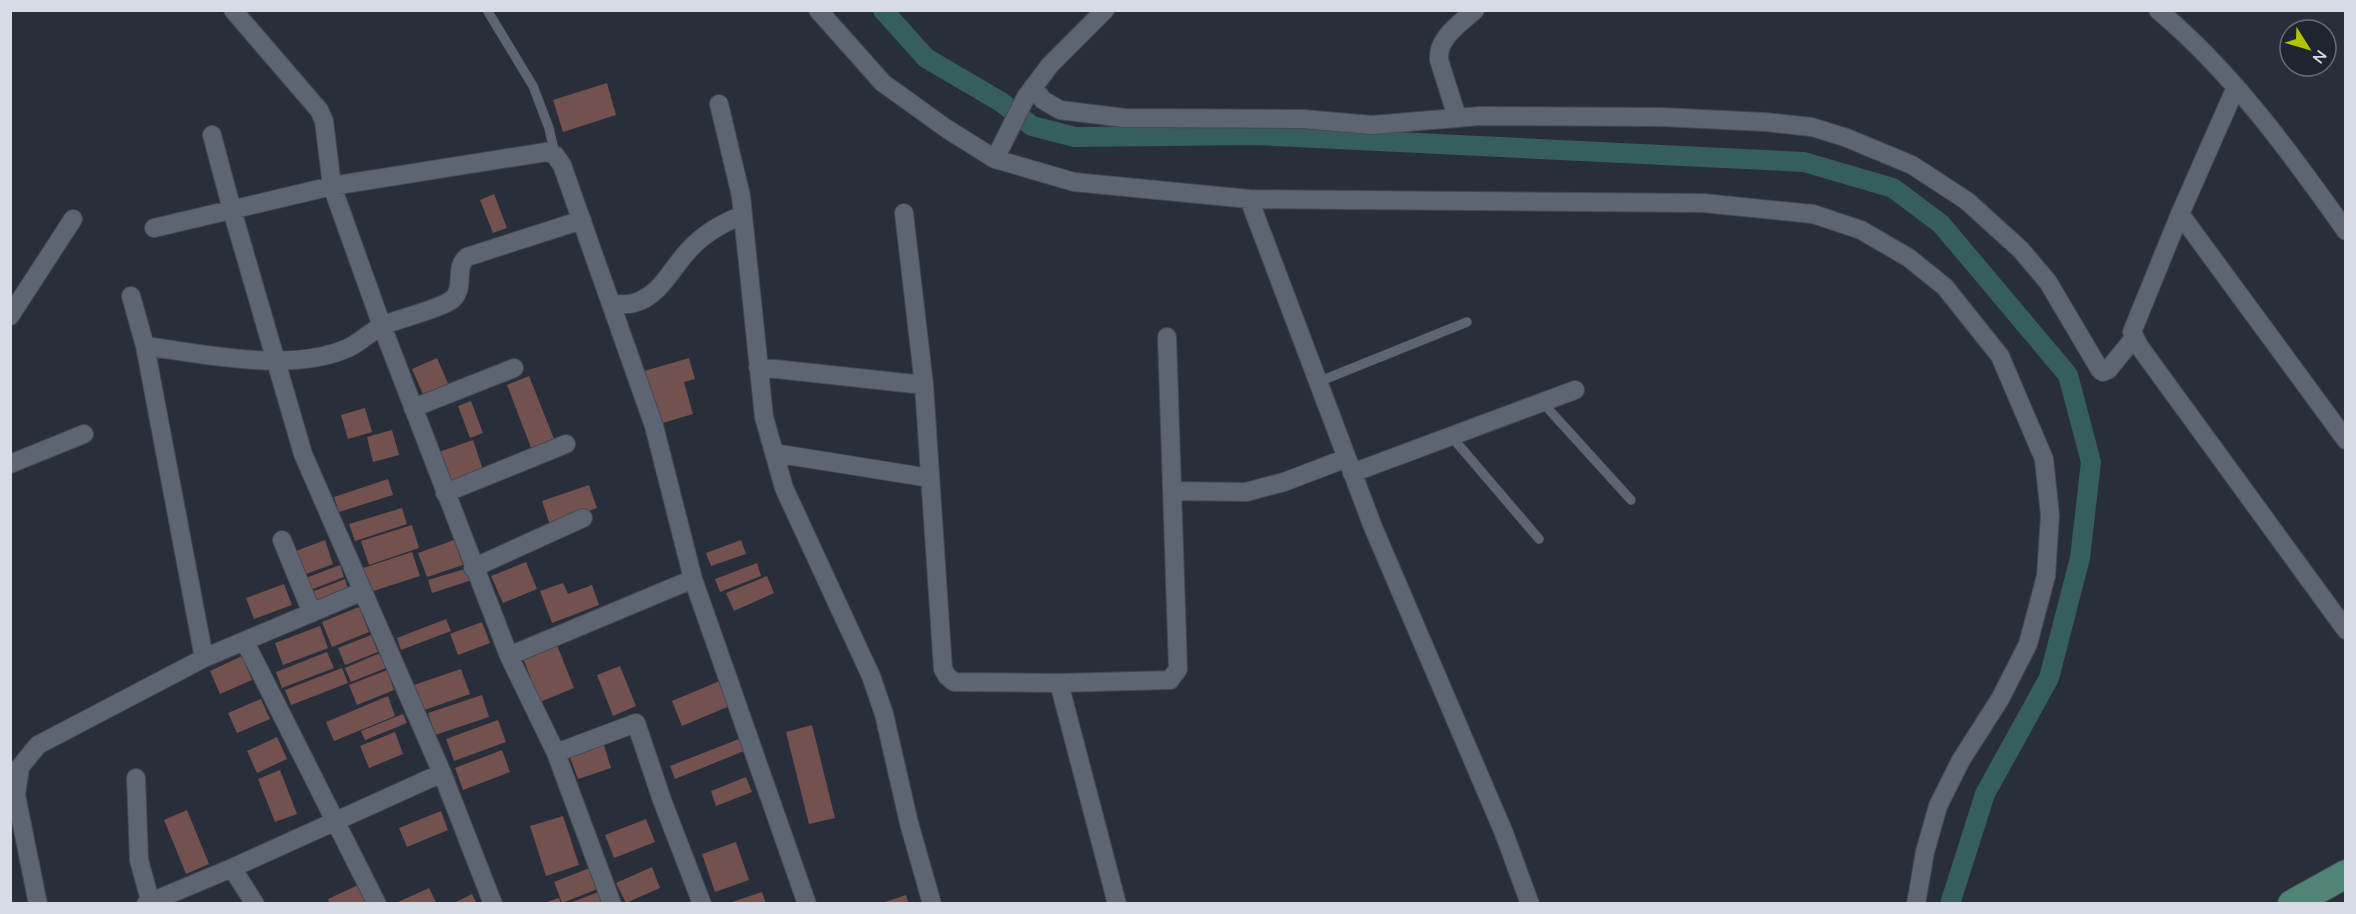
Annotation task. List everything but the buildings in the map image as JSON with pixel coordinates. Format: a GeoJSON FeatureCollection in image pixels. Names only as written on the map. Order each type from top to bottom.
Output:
{"type":"FeatureCollection","features":[{"type":"Feature","properties":{"kind":"main road"},"geometry":{"type":"LineString","coordinates":[[2292,903],[2346,874]]}},
{"type":"Feature","properties":{"kind":"street"},"geometry":{"type":"LineString","coordinates":[[233,10],[319,110],[324,122],[332,186],[382,326],[473,568],[509,656],[555,753],[612,903]]}},
{"type":"Feature","properties":{"kind":"street"},"geometry":{"type":"LineString","coordinates":[[818,10],[884,83],[947,129],[1074,182],[1249,199],[1703,203],[1813,214],[1861,230],[1909,258],[1945,287],[2000,356],[2044,459],[2050,515],[2046,576],[2028,644],[2000,699],[1961,760],[1938,806],[1924,852],[1916,903]]}},
{"type":"Feature","properties":{"kind":"street"},"geometry":{"type":"LineString","coordinates":[[998,152],[1029,92],[1050,65],[1105,10]]}},
{"type":"Feature","properties":{"kind":"street"},"geometry":{"type":"LineString","coordinates":[[1458,117],[1438,51],[1443,40],[1475,10]]}},
{"type":"Feature","properties":{"kind":"street"},"geometry":{"type":"LineString","coordinates":[[2158,10],[2236,87],[2301,168],[2346,231]]}},
{"type":"Feature","properties":{"kind":"street"},"geometry":{"type":"LineString","coordinates":[[2236,87],[2133,328],[2134,338],[2346,630]]}},
{"type":"Feature","properties":{"kind":"street"},"geometry":{"type":"LineString","coordinates":[[1029,92],[1060,110],[1125,118],[1303,120],[1372,125],[1458,117],[1660,117],[1765,122],[1812,127],[1912,165],[1967,201],[2021,250],[2048,282],[2103,372],[2108,370],[2134,338]]}},
{"type":"Feature","properties":{"kind":"street"},"geometry":{"type":"LineString","coordinates":[[719,104],[741,196],[764,417],[784,488],[872,676],[884,714],[909,823],[932,903]]}},
{"type":"Feature","properties":{"kind":"street"},"geometry":{"type":"LineString","coordinates":[[212,135],[303,454],[442,773],[493,903]]}},
{"type":"Feature","properties":{"kind":"street"},"geometry":{"type":"LineString","coordinates":[[154,228],[332,186],[546,153],[555,155],[562,165],[654,426],[693,579],[807,903]]}},
{"type":"Feature","properties":{"kind":"street"},"geometry":{"type":"LineString","coordinates":[[1249,199],[1373,527],[1504,833],[1530,903]]}},
{"type":"Feature","properties":{"kind":"street"},"geometry":{"type":"LineString","coordinates":[[904,213],[924,385],[943,669],[946,676],[954,682],[1059,683],[1170,680],[1175,676],[1178,669],[1167,337]]}},
{"type":"Feature","properties":{"kind":"street"},"geometry":{"type":"LineString","coordinates":[[611,304],[633,304],[649,297],[663,283],[688,250],[721,224],[742,214]]}},
{"type":"Feature","properties":{"kind":"street"},"geometry":{"type":"LineString","coordinates":[[2180,214],[2346,440]]}},
{"type":"Feature","properties":{"kind":"street"},"geometry":{"type":"LineString","coordinates":[[10,316],[73,219]]}},
{"type":"Feature","properties":{"kind":"street"},"geometry":{"type":"LineString","coordinates":[[145,346],[278,362],[315,357],[350,348],[382,326],[449,302],[460,287],[460,267],[467,257],[582,220]]}},
{"type":"Feature","properties":{"kind":"street"},"geometry":{"type":"LineString","coordinates":[[131,296],[145,346],[204,658]]}},
{"type":"Feature","properties":{"kind":"street"},"geometry":{"type":"LineString","coordinates":[[758,367],[924,385]]}},
{"type":"Feature","properties":{"kind":"street"},"geometry":{"type":"LineString","coordinates":[[413,408],[514,368]]}},
{"type":"Feature","properties":{"kind":"street"},"geometry":{"type":"LineString","coordinates":[[1172,491],[1246,492],[1349,466],[1451,436],[1575,390]]}},
{"type":"Feature","properties":{"kind":"street"},"geometry":{"type":"LineString","coordinates":[[10,464],[84,434]]}},
{"type":"Feature","properties":{"kind":"street"},"geometry":{"type":"LineString","coordinates":[[445,493],[566,444]]}},
{"type":"Feature","properties":{"kind":"street"},"geometry":{"type":"LineString","coordinates":[[774,453],[930,478]]}},
{"type":"Feature","properties":{"kind":"street"},"geometry":{"type":"LineString","coordinates":[[473,568],[583,518]]}},
{"type":"Feature","properties":{"kind":"street"},"geometry":{"type":"LineString","coordinates":[[282,540],[312,614]]}},
{"type":"Feature","properties":{"kind":"street"},"geometry":{"type":"LineString","coordinates":[[509,656],[693,579]]}},
{"type":"Feature","properties":{"kind":"street"},"geometry":{"type":"LineString","coordinates":[[38,903],[16,795],[20,767],[38,745],[204,658],[363,591]]}},
{"type":"Feature","properties":{"kind":"street"},"geometry":{"type":"LineString","coordinates":[[245,642],[377,903]]}},
{"type":"Feature","properties":{"kind":"street"},"geometry":{"type":"LineString","coordinates":[[1059,683],[1117,903]]}},
{"type":"Feature","properties":{"kind":"street"},"geometry":{"type":"LineString","coordinates":[[555,753],[636,723],[662,800],[702,903]]}},
{"type":"Feature","properties":{"kind":"street"},"geometry":{"type":"LineString","coordinates":[[136,778],[139,860],[149,903],[442,773]]}},
{"type":"Feature","properties":{"kind":"street"},"geometry":{"type":"LineString","coordinates":[[232,868],[255,903]]}},
{"type":"Feature","properties":{"kind":"lane"},"geometry":{"type":"LineString","coordinates":[[487,10],[533,86],[549,128],[555,155]]}},
{"type":"Feature","properties":{"kind":"lane"},"geometry":{"type":"LineString","coordinates":[[1318,382],[1467,322]]}},
{"type":"Feature","properties":{"kind":"lane"},"geometry":{"type":"LineString","coordinates":[[1542,402],[1631,500]]}},
{"type":"Feature","properties":{"kind":"lane"},"geometry":{"type":"LineString","coordinates":[[1451,436],[1539,540]]}},
{"type":"Feature","properties":{"kind":"waterway"},"geometry":{"type":"LineString","coordinates":[[883,10],[926,58],[1001,102],[1032,126],[1075,137],[1257,135],[1804,162],[1893,188],[1941,224],[2068,375],[2091,462],[2080,558],[2049,678],[1985,794],[1950,904]]}}]}
